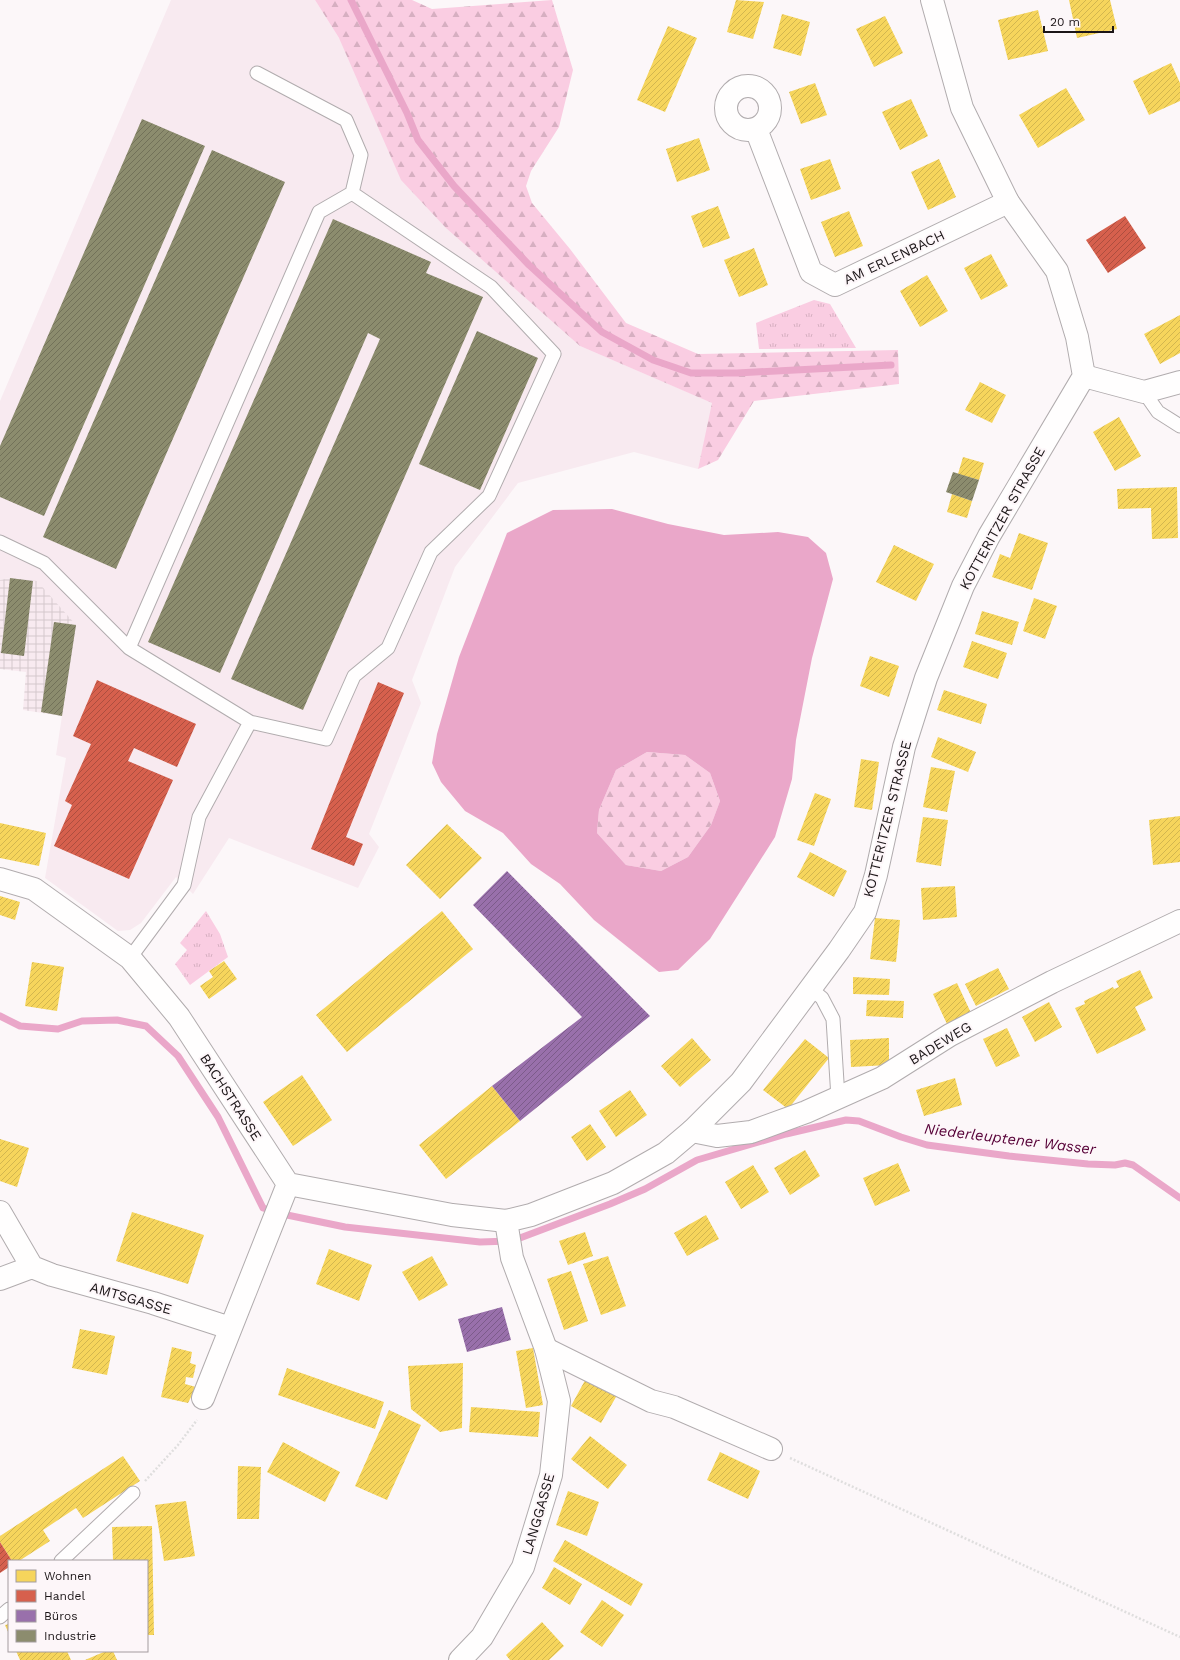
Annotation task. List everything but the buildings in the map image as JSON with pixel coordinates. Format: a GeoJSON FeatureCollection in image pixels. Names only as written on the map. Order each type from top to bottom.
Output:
{"type":"FeatureCollection","features":[{"type":"Feature","properties":{"kind":"street"},"geometry":{"type":"LineString","coordinates":[[932,0],[962,108],[1008,202],[1056,271],[1077,337],[1084,376],[1144,392],[1180,382]]}},
{"type":"Feature","properties":{"kind":"street","name":"AM ERLENBACH"},"geometry":{"type":"LineString","coordinates":[[756,129],[811,272],[835,285],[1008,202]]}},
{"type":"Feature","properties":{"kind":"street","name":"KOTTERITZER STRASSE"},"geometry":{"type":"LineString","coordinates":[[509,1234],[531,1215],[613,1183],[666,1153],[692,1132],[742,1082],[811,989],[865,912],[876,875],[904,747],[926,678],[963,586],[989,536],[1084,376]]}},
{"type":"Feature","properties":{"kind":"street","name":"BACHSTRASSE"},"geometry":{"type":"LineString","coordinates":[[0,879],[34,889],[130,958],[179,1017],[280,1202]]}},
{"type":"Feature","properties":{"kind":"street","name":"BADEWEG"},"geometry":{"type":"LineString","coordinates":[[692,1132],[717,1136],[751,1132],[806,1112],[882,1078],[950,1035],[1032,993],[1180,921]]}},
{"type":"Feature","properties":{"kind":"street"},"geometry":{"type":"LineString","coordinates":[[203,1398],[280,1202],[452,1216],[509,1234]]}},
{"type":"Feature","properties":{"kind":"street"},"geometry":{"type":"LineString","coordinates":[[0,1212],[32,1267],[0,1279]]}},
{"type":"Feature","properties":{"kind":"street","name":"LANGGASSE"},"geometry":{"type":"LineString","coordinates":[[460,1660],[482,1637],[523,1567],[551,1475],[559,1401],[546,1349],[512,1258],[509,1234]]}},
{"type":"Feature","properties":{"kind":"street","name":"AMTSGASSE"},"geometry":{"type":"LineString","coordinates":[[32,1267],[52,1275],[153,1303],[230,1328]]}},
{"type":"Feature","properties":{"kind":"street"},"geometry":{"type":"LineString","coordinates":[[546,1349],[651,1401],[674,1407],[772,1449]]}},
{"type":"Feature","properties":{"kind":"lane"},"geometry":{"type":"LineString","coordinates":[[129,648],[319,212],[352,194],[361,155],[346,120],[257,73]]}},
{"type":"Feature","properties":{"kind":"lane"},"geometry":{"type":"LineString","coordinates":[[0,542],[44,563],[129,648],[250,722],[326,739],[354,676],[388,648],[431,552],[489,496],[554,354],[491,287],[352,194]]}},
{"type":"Feature","properties":{"kind":"lane"},"geometry":{"type":"LineString","coordinates":[[1144,392],[1158,412],[1180,426]]}},
{"type":"Feature","properties":{"kind":"lane"},"geometry":{"type":"LineString","coordinates":[[130,958],[184,885],[199,817],[250,722]]}},
{"type":"Feature","properties":{"kind":"lane"},"geometry":{"type":"LineString","coordinates":[[811,989],[822,998],[833,1019],[838,1098]]}},
{"type":"Feature","properties":{"kind":"lane"},"geometry":{"type":"LineString","coordinates":[[62,1560],[134,1493]]}},
{"type":"Feature","properties":{"kind":"lane"},"geometry":{"type":"LineString","coordinates":[[0,1617],[8,1610]]}},
{"type":"Feature","properties":{"kind":"path"},"geometry":{"type":"LineString","coordinates":[[134,1493],[178,1445],[199,1418],[203,1398]]}},
{"type":"Feature","properties":{"kind":"path"},"geometry":{"type":"LineString","coordinates":[[772,1449],[1180,1637]]}},
{"type":"Feature","properties":{"kind":"shaded area"},"geometry":{"type":"Polygon","coordinates":[[[171,0],[315,0],[339,38],[580,346],[713,403],[698,469],[634,452],[518,483],[455,567],[412,680],[421,703],[369,834],[379,847],[358,888],[229,838],[193,894],[176,877],[141,923],[130,930],[118,931],[45,878],[66,758],[56,755],[62,716],[10,578],[0,580],[0,401],[171,0]]]}},
{"type":"Feature","properties":{"kind":"shaded area"},"geometry":{"type":"Polygon","coordinates":[[[612,509],[668,524],[724,535],[778,532],[808,537],[826,553],[833,579],[812,658],[796,740],[792,779],[775,837],[710,939],[678,970],[659,972],[594,920],[560,884],[531,864],[503,833],[465,811],[441,782],[432,763],[437,734],[459,657],[507,533],[553,510],[612,509]],[[647,752],[616,770],[599,810],[597,833],[626,865],[661,871],[688,857],[711,825],[720,801],[710,773],[685,755],[647,752]]]}},
{"type":"Feature","properties":{"kind":"shaded area"},"geometry":{"type":"Polygon","coordinates":[[[10,578],[37,581],[76,625],[62,716],[23,710],[26,672],[0,669],[0,580],[10,578]]]}},
{"type":"Feature","properties":{"kind":"green space"},"geometry":{"type":"Polygon","coordinates":[[[315,0],[412,0],[432,9],[552,0],[573,70],[559,127],[531,171],[526,186],[532,203],[570,249],[626,323],[698,354],[898,350],[899,384],[754,401],[718,460],[698,469],[712,403],[580,346],[446,228],[401,180],[339,38],[315,0]]]}},
{"type":"Feature","properties":{"kind":"green space"},"geometry":{"type":"Polygon","coordinates":[[[814,300],[830,304],[856,348],[759,349],[756,323],[814,300]]]}},
{"type":"Feature","properties":{"kind":"green space"},"geometry":{"type":"Polygon","coordinates":[[[647,752],[685,755],[710,773],[720,801],[711,825],[688,857],[661,871],[626,865],[597,833],[599,810],[616,770],[647,752]]]}},
{"type":"Feature","properties":{"kind":"green space"},"geometry":{"type":"Polygon","coordinates":[[[206,911],[220,934],[228,957],[190,985],[175,964],[187,950],[180,943],[206,911]]]}},
{"type":"Feature","properties":{"kind":"waterway"},"geometry":{"type":"LineString","coordinates":[[351,0],[407,113],[418,140],[454,186],[529,265],[602,332],[653,360],[691,373],[737,373],[891,365]]}},
{"type":"Feature","properties":{"kind":"waterway","name":"Niederleuptener Wasser"},"geometry":{"type":"LineString","coordinates":[[0,1016],[20,1026],[58,1029],[82,1021],[117,1020],[146,1026],[178,1056],[218,1117],[263,1208],[287,1215],[345,1227],[480,1242],[512,1241],[610,1204],[645,1189],[697,1160],[786,1134],[846,1120],[859,1121],[927,1145],[1009,1156],[1088,1164],[1115,1165],[1125,1163],[1133,1165],[1180,1198]]}}]}
